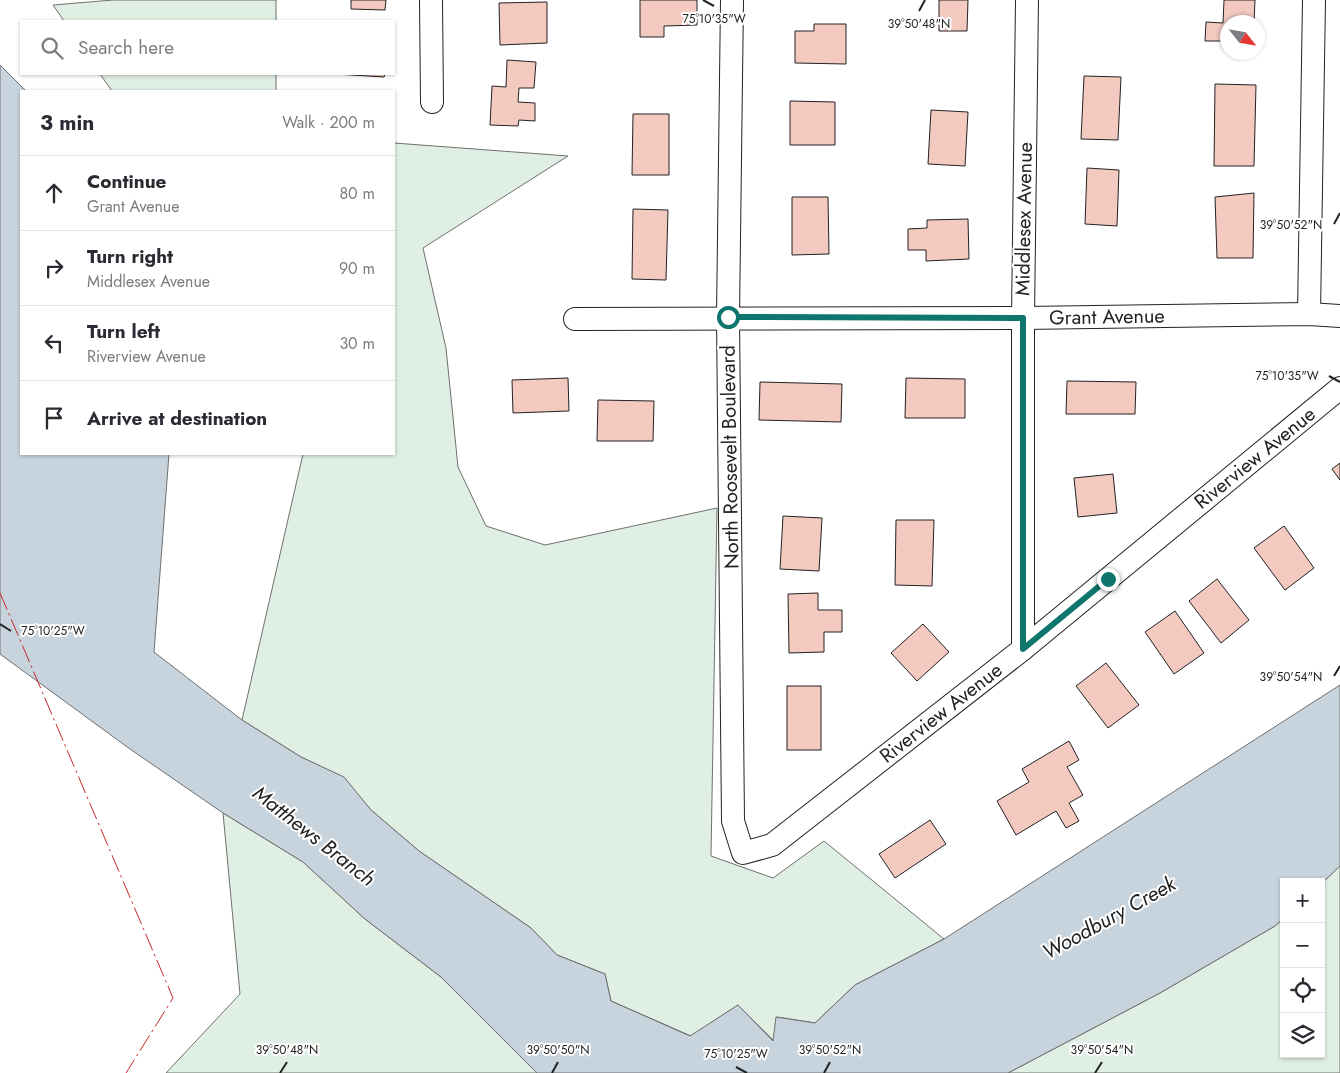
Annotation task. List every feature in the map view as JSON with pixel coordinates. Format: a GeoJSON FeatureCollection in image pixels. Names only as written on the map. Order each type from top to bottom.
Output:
{"type":"FeatureCollection","features":[{"type":"Feature","properties":{"kind":"street"},"geometry":{"type":"LineString","coordinates":[[431,0],[432,102]]}},
{"type":"Feature","properties":{"kind":"street","name":"North Roosevelt Boulevard"},"geometry":{"type":"LineString","coordinates":[[732,0],[728,317],[733,821],[743,854]]}},
{"type":"Feature","properties":{"kind":"street","name":"Middlesex Avenue"},"geometry":{"type":"LineString","coordinates":[[1023,649],[1023,318],[1026,0]]}},
{"type":"Feature","properties":{"kind":"street"},"geometry":{"type":"LineString","coordinates":[[1309,314],[1314,0]]}},
{"type":"Feature","properties":{"kind":"street","name":"Grant Avenue"},"geometry":{"type":"LineString","coordinates":[[574,319],[728,317],[1023,318],[1309,314],[1340,316]]}},
{"type":"Feature","properties":{"kind":"street","name":"Riverview Avenue"},"geometry":{"type":"LineString","coordinates":[[743,854],[772,845],[1023,649],[1340,388]]}},
{"type":"Feature","properties":{"kind":"green space"},"geometry":{"type":"Polygon","coordinates":[[[113,0],[276,0],[276,20],[63,20],[53,5],[113,0]]]}},
{"type":"Feature","properties":{"kind":"green space"},"geometry":{"type":"Polygon","coordinates":[[[101,75],[276,75],[276,90],[111,90],[101,75]]]}},
{"type":"Feature","properties":{"kind":"green space"},"geometry":{"type":"Polygon","coordinates":[[[395,143],[568,156],[423,248],[446,348],[458,467],[486,526],[545,545],[717,508],[711,856],[773,878],[824,841],[944,939],[855,985],[815,1023],[777,1017],[774,1041],[738,1005],[691,1036],[611,1001],[605,974],[557,955],[531,928],[419,851],[371,810],[343,777],[301,757],[242,720],[303,455],[395,455],[395,143]]]}},
{"type":"Feature","properties":{"kind":"green space"},"geometry":{"type":"Polygon","coordinates":[[[223,813],[303,862],[365,919],[441,977],[537,1073],[166,1073],[240,994],[223,813]]]}},
{"type":"Feature","properties":{"kind":"green space"},"geometry":{"type":"Polygon","coordinates":[[[1340,866],[1340,1073],[1008,1073],[1160,993],[1280,922],[1280,1058],[1325,1058],[1325,880],[1340,866]]]}},
{"type":"Feature","properties":{"kind":"water"},"geometry":{"type":"Polygon","coordinates":[[[0,65],[25,90],[20,90],[20,455],[169,455],[154,652],[242,720],[301,757],[344,777],[371,810],[419,851],[531,928],[557,955],[605,974],[611,1001],[690,1036],[738,1005],[773,1041],[776,1017],[815,1023],[855,985],[944,939],[1340,685],[1340,866],[1325,880],[1325,878],[1280,878],[1280,922],[1275,926],[1160,993],[1008,1073],[537,1073],[441,977],[365,919],[303,862],[223,813],[130,749],[0,654],[0,65]]]}},
{"type":"Feature","properties":{"kind":"building"},"geometry":{"type":"Polygon","coordinates":[[[351,0],[386,0],[385,10],[351,9],[351,0]]]}},
{"type":"Feature","properties":{"kind":"building"},"geometry":{"type":"Polygon","coordinates":[[[640,0],[697,0],[697,25],[664,26],[664,37],[640,37],[640,0]]]}},
{"type":"Feature","properties":{"kind":"building"},"geometry":{"type":"Polygon","coordinates":[[[939,0],[968,0],[967,31],[939,31],[939,0]]]}},
{"type":"Feature","properties":{"kind":"building"},"geometry":{"type":"Polygon","coordinates":[[[1224,0],[1255,0],[1254,15],[1223,15],[1224,0]]]}},
{"type":"Feature","properties":{"kind":"building"},"geometry":{"type":"Polygon","coordinates":[[[547,2],[547,43],[500,45],[499,3],[547,2]]]}},
{"type":"Feature","properties":{"kind":"building"},"geometry":{"type":"Polygon","coordinates":[[[1206,22],[1220,23],[1220,41],[1205,41],[1206,22]]]}},
{"type":"Feature","properties":{"kind":"building"},"geometry":{"type":"Polygon","coordinates":[[[814,24],[846,24],[846,64],[795,63],[795,31],[814,31],[814,24]]]}},
{"type":"Feature","properties":{"kind":"building"},"geometry":{"type":"Polygon","coordinates":[[[507,60],[536,62],[534,88],[519,88],[518,102],[535,103],[535,121],[519,120],[518,126],[490,125],[492,86],[506,87],[507,60]]]}},
{"type":"Feature","properties":{"kind":"building"},"geometry":{"type":"Polygon","coordinates":[[[352,75],[385,75],[384,77],[352,75]]]}},
{"type":"Feature","properties":{"kind":"building"},"geometry":{"type":"Polygon","coordinates":[[[1084,76],[1121,77],[1118,140],[1081,139],[1084,76]]]}},
{"type":"Feature","properties":{"kind":"building"},"geometry":{"type":"Polygon","coordinates":[[[1215,84],[1256,85],[1254,166],[1214,166],[1215,84]]]}},
{"type":"Feature","properties":{"kind":"building"},"geometry":{"type":"Polygon","coordinates":[[[790,101],[835,102],[835,145],[790,145],[790,101]]]}},
{"type":"Feature","properties":{"kind":"building"},"geometry":{"type":"Polygon","coordinates":[[[931,110],[968,112],[965,166],[928,164],[931,110]]]}},
{"type":"Feature","properties":{"kind":"building"},"geometry":{"type":"Polygon","coordinates":[[[633,114],[669,114],[669,175],[632,175],[633,114]]]}},
{"type":"Feature","properties":{"kind":"building"},"geometry":{"type":"Polygon","coordinates":[[[1087,168],[1119,170],[1117,226],[1085,224],[1087,168]]]}},
{"type":"Feature","properties":{"kind":"building"},"geometry":{"type":"Polygon","coordinates":[[[1254,193],[1253,258],[1217,258],[1215,197],[1254,193]]]}},
{"type":"Feature","properties":{"kind":"building"},"geometry":{"type":"Polygon","coordinates":[[[792,197],[828,197],[829,254],[792,255],[792,197]]]}},
{"type":"Feature","properties":{"kind":"building"},"geometry":{"type":"Polygon","coordinates":[[[633,209],[668,210],[666,280],[632,279],[633,209]]]}},
{"type":"Feature","properties":{"kind":"building"},"geometry":{"type":"Polygon","coordinates":[[[968,219],[969,259],[926,261],[926,250],[908,250],[908,229],[927,228],[927,220],[968,219]]]}},
{"type":"Feature","properties":{"kind":"building"},"geometry":{"type":"Polygon","coordinates":[[[568,378],[569,411],[513,413],[512,380],[568,378]]]}},
{"type":"Feature","properties":{"kind":"building"},"geometry":{"type":"Polygon","coordinates":[[[906,378],[965,379],[965,418],[905,418],[906,378]]]}},
{"type":"Feature","properties":{"kind":"building"},"geometry":{"type":"Polygon","coordinates":[[[1067,381],[1136,382],[1135,414],[1066,414],[1067,381]]]}},
{"type":"Feature","properties":{"kind":"building"},"geometry":{"type":"Polygon","coordinates":[[[760,382],[842,384],[841,422],[759,420],[760,382]]]}},
{"type":"Feature","properties":{"kind":"building"},"geometry":{"type":"Polygon","coordinates":[[[598,400],[654,401],[653,441],[597,441],[598,400]]]}},
{"type":"Feature","properties":{"kind":"building"},"geometry":{"type":"Polygon","coordinates":[[[1340,463],[1340,480],[1332,469],[1340,463]]]}},
{"type":"Feature","properties":{"kind":"building"},"geometry":{"type":"Polygon","coordinates":[[[1113,474],[1117,513],[1078,517],[1074,478],[1113,474]]]}},
{"type":"Feature","properties":{"kind":"building"},"geometry":{"type":"Polygon","coordinates":[[[783,516],[822,518],[819,571],[780,569],[783,516]]]}},
{"type":"Feature","properties":{"kind":"building"},"geometry":{"type":"Polygon","coordinates":[[[896,520],[934,520],[932,586],[895,585],[896,520]]]}},
{"type":"Feature","properties":{"kind":"building"},"geometry":{"type":"Polygon","coordinates":[[[1284,526],[1314,568],[1285,590],[1254,548],[1284,526]]]}},
{"type":"Feature","properties":{"kind":"building"},"geometry":{"type":"Polygon","coordinates":[[[1217,579],[1249,620],[1221,643],[1189,601],[1217,579]]]}},
{"type":"Feature","properties":{"kind":"building"},"geometry":{"type":"Polygon","coordinates":[[[818,593],[818,610],[842,610],[842,632],[824,632],[824,652],[789,653],[788,594],[818,593]]]}},
{"type":"Feature","properties":{"kind":"building"},"geometry":{"type":"Polygon","coordinates":[[[1175,611],[1204,653],[1174,674],[1145,632],[1175,611]]]}},
{"type":"Feature","properties":{"kind":"building"},"geometry":{"type":"Polygon","coordinates":[[[923,624],[949,652],[917,681],[891,653],[923,624]]]}},
{"type":"Feature","properties":{"kind":"building"},"geometry":{"type":"Polygon","coordinates":[[[1106,663],[1139,705],[1108,728],[1076,686],[1106,663]]]}},
{"type":"Feature","properties":{"kind":"building"},"geometry":{"type":"Polygon","coordinates":[[[787,686],[821,686],[821,750],[787,750],[787,686]]]}},
{"type":"Feature","properties":{"kind":"building"},"geometry":{"type":"Polygon","coordinates":[[[1069,741],[1079,760],[1067,767],[1083,795],[1069,803],[1079,821],[1066,828],[1056,811],[1016,835],[997,801],[1029,782],[1022,769],[1069,741]]]}},
{"type":"Feature","properties":{"kind":"building"},"geometry":{"type":"Polygon","coordinates":[[[930,820],[946,844],[895,878],[879,854],[930,820]]]}},
{"type":"Feature","properties":{"kind":"power"},"geometry":{"type":"LineString","coordinates":[[0,593],[173,998],[126,1073]]}},
{"type":"Feature","properties":{"kind":"route"},"geometry":{"type":"LineString","coordinates":[[728,317],[1023,318],[1023,649],[1108,579]]}},
{"type":"Feature","properties":{"kind":"water label","name":"Matthews Branch"},"geometry":{"type":"Point","coordinates":[314,836]}},
{"type":"Feature","properties":{"kind":"water label","name":"Woodbury Creek"},"geometry":{"type":"Point","coordinates":[1109,918]}}]}
